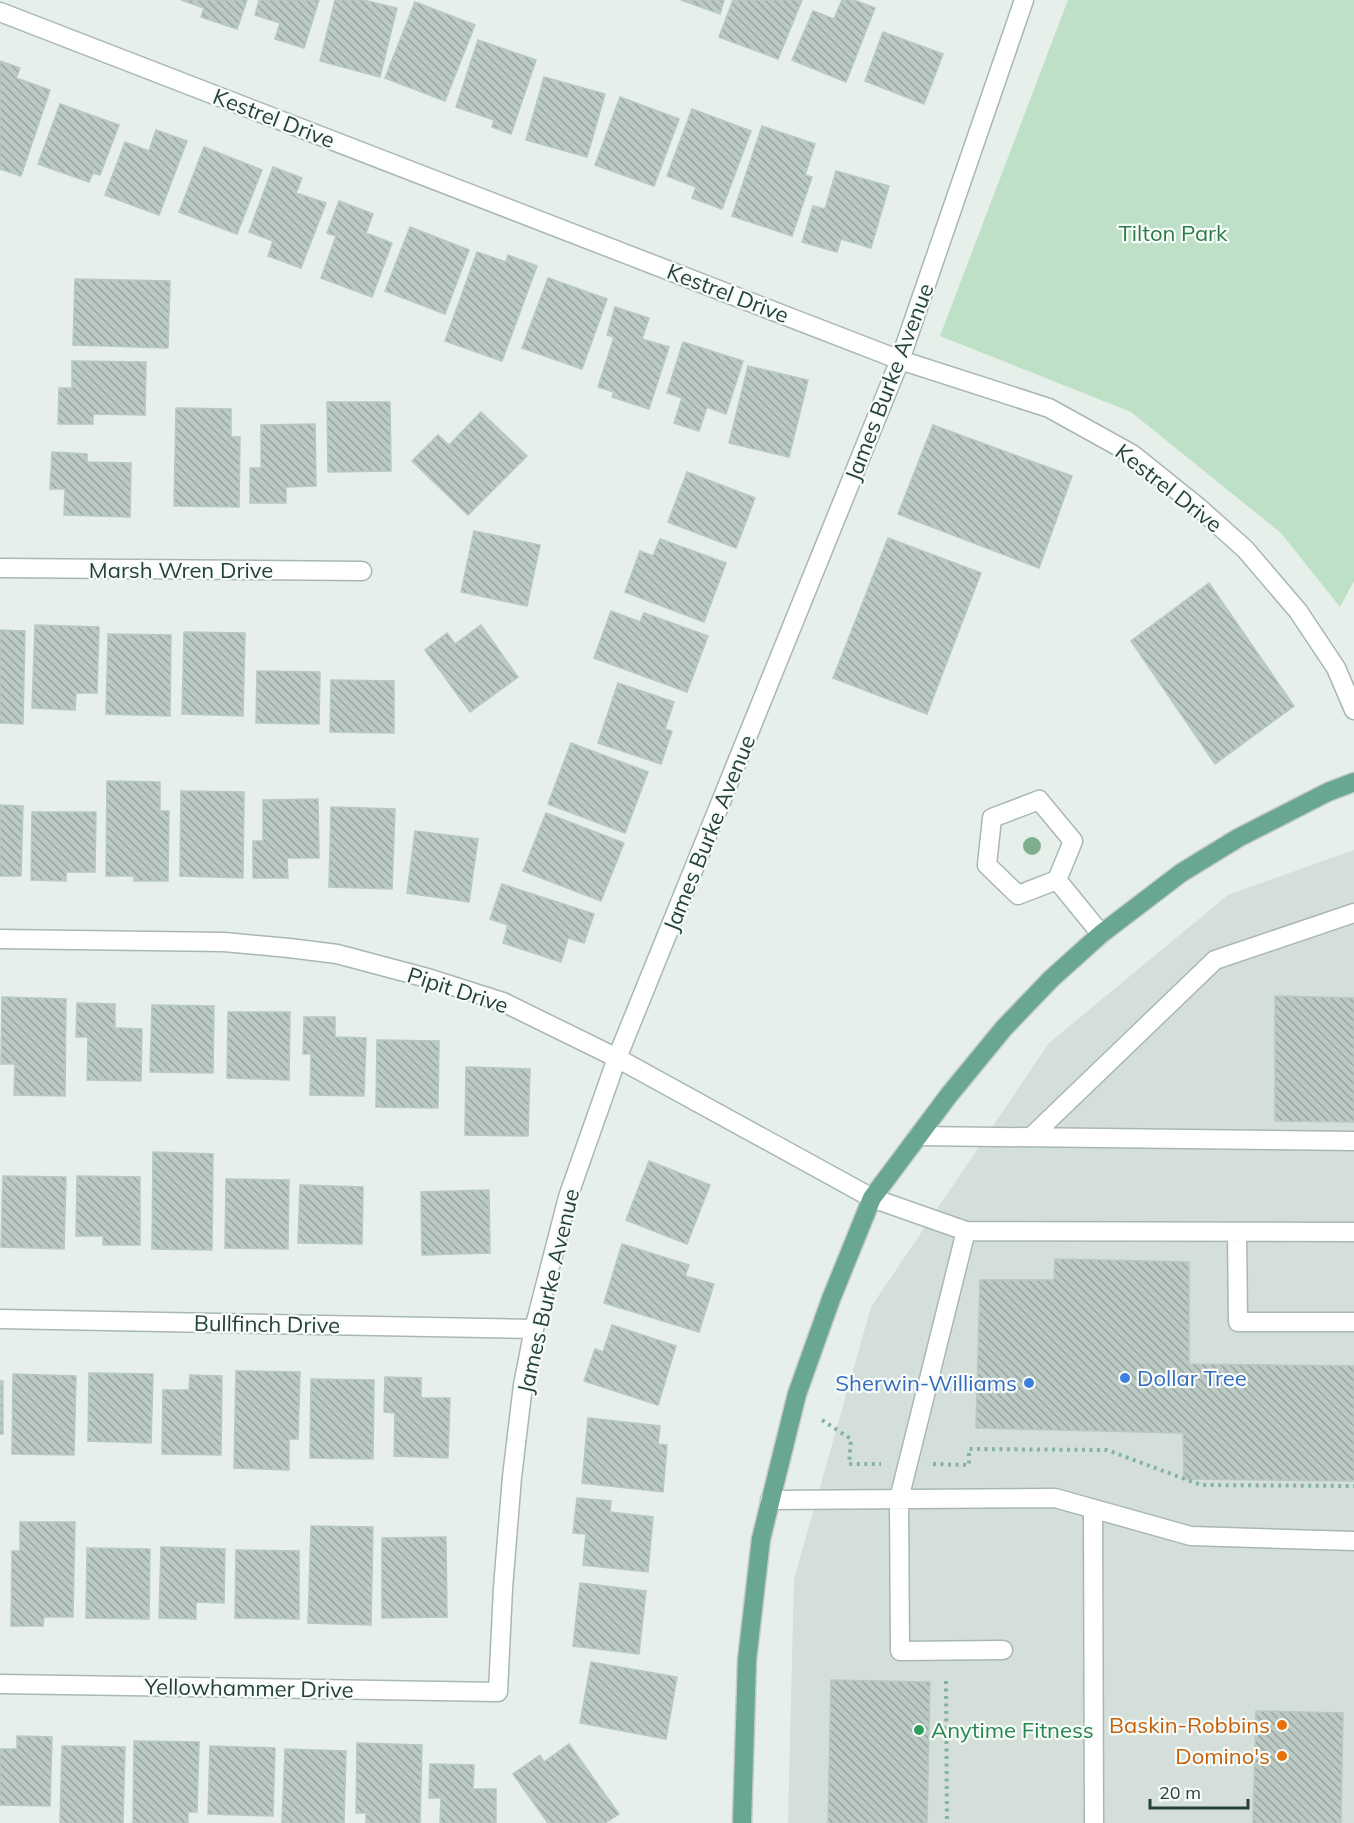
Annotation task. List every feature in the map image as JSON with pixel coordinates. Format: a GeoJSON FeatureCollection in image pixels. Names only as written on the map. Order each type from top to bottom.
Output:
{"type":"FeatureCollection","features":[{"type":"Feature","properties":{"kind":"main road"},"geometry":{"type":"LineString","coordinates":[[742,1823],[747,1660],[761,1539],[797,1394],[831,1299],[872,1198],[949,1095],[1004,1028],[1051,979],[1101,934],[1181,873],[1238,838],[1328,792],[1354,782]]}},
{"type":"Feature","properties":{"kind":"street","name":"James Burke Avenue"},"geometry":{"type":"LineString","coordinates":[[498,1692],[512,1477],[523,1385],[534,1329],[568,1197],[617,1058],[900,360],[1022,0]]}},
{"type":"Feature","properties":{"kind":"street","name":"Kestrel Drive"},"geometry":{"type":"LineString","coordinates":[[0,12],[900,360],[1049,408],[1132,454],[1198,507],[1245,549],[1298,611],[1336,668],[1354,710]]}},
{"type":"Feature","properties":{"kind":"street","name":"Marsh Wren Drive"},"geometry":{"type":"LineString","coordinates":[[0,568],[362,571]]}},
{"type":"Feature","properties":{"kind":"street"},"geometry":{"type":"LineString","coordinates":[[1039,800],[1073,841],[1058,880],[1018,895],[987,865],[992,818],[1039,800]]}},
{"type":"Feature","properties":{"kind":"street"},"geometry":{"type":"LineString","coordinates":[[1058,880],[1101,934]]}},
{"type":"Feature","properties":{"kind":"street"},"geometry":{"type":"LineString","coordinates":[[1031,1137],[1215,960],[1354,913]]}},
{"type":"Feature","properties":{"kind":"street","name":"Pipit Drive"},"geometry":{"type":"LineString","coordinates":[[0,939],[224,942],[337,954],[431,979],[503,1002],[617,1058],[872,1198],[966,1231],[1354,1232]]}},
{"type":"Feature","properties":{"kind":"street"},"geometry":{"type":"LineString","coordinates":[[918,1136],[1354,1141]]}},
{"type":"Feature","properties":{"kind":"street"},"geometry":{"type":"LineString","coordinates":[[966,1231],[899,1499],[900,1651],[1003,1650]]}},
{"type":"Feature","properties":{"kind":"street"},"geometry":{"type":"LineString","coordinates":[[1237,1232],[1238,1322],[1354,1322]]}},
{"type":"Feature","properties":{"kind":"street","name":"Bullfinch Drive"},"geometry":{"type":"LineString","coordinates":[[0,1319],[534,1329]]}},
{"type":"Feature","properties":{"kind":"street"},"geometry":{"type":"LineString","coordinates":[[770,1500],[1055,1498],[1191,1536],[1354,1541]]}},
{"type":"Feature","properties":{"kind":"street"},"geometry":{"type":"LineString","coordinates":[[1093,1509],[1094,1823]]}},
{"type":"Feature","properties":{"kind":"street","name":"Yellowhammer Drive"},"geometry":{"type":"LineString","coordinates":[[0,1684],[498,1692]]}},
{"type":"Feature","properties":{"kind":"path"},"geometry":{"type":"LineString","coordinates":[[822,1420],[851,1439],[849,1464],[969,1465],[969,1449],[1107,1450],[1201,1485],[1354,1486]]}},
{"type":"Feature","properties":{"kind":"path"},"geometry":{"type":"LineString","coordinates":[[946,1681],[947,1823]]}},
{"type":"Feature","properties":{"kind":"shaded area"},"geometry":{"type":"Polygon","coordinates":[[[1354,850],[1354,1823],[788,1823],[794,1579],[871,1307],[1049,1043],[1228,895],[1354,850]]]}},
{"type":"Feature","properties":{"kind":"green space","name":"Tilton Park"},"geometry":{"type":"Polygon","coordinates":[[[1068,0],[1354,0],[1354,581],[1340,607],[1281,533],[1131,412],[940,336],[1068,0]]]}},
{"type":"Feature","properties":{"kind":"building"},"geometry":{"type":"Polygon","coordinates":[[[181,0],[247,0],[237,29],[201,17],[204,8],[181,0]]]}},
{"type":"Feature","properties":{"kind":"building"},"geometry":{"type":"Polygon","coordinates":[[[259,0],[319,0],[304,48],[275,39],[280,23],[255,15],[259,0]]]}},
{"type":"Feature","properties":{"kind":"building"},"geometry":{"type":"Polygon","coordinates":[[[335,0],[363,0],[397,8],[380,77],[320,61],[335,0]]]}},
{"type":"Feature","properties":{"kind":"building"},"geometry":{"type":"Polygon","coordinates":[[[681,0],[724,0],[720,14],[681,0]]]}},
{"type":"Feature","properties":{"kind":"building"},"geometry":{"type":"Polygon","coordinates":[[[733,0],[802,0],[778,59],[719,37],[733,0]]]}},
{"type":"Feature","properties":{"kind":"building"},"geometry":{"type":"Polygon","coordinates":[[[842,0],[854,0],[875,8],[846,82],[792,60],[813,11],[834,19],[842,0]]]}},
{"type":"Feature","properties":{"kind":"building"},"geometry":{"type":"Polygon","coordinates":[[[415,2],[475,25],[445,101],[385,78],[415,2]]]}},
{"type":"Feature","properties":{"kind":"building"},"geometry":{"type":"Polygon","coordinates":[[[883,32],[943,54],[924,104],[865,81],[883,32]]]}},
{"type":"Feature","properties":{"kind":"building"},"geometry":{"type":"Polygon","coordinates":[[[478,40],[536,60],[511,134],[492,127],[494,120],[456,107],[478,40]]]}},
{"type":"Feature","properties":{"kind":"building"},"geometry":{"type":"Polygon","coordinates":[[[0,61],[20,68],[16,78],[50,90],[21,176],[0,169],[0,61]]]}},
{"type":"Feature","properties":{"kind":"building"},"geometry":{"type":"Polygon","coordinates":[[[544,77],[605,94],[587,157],[526,140],[544,77]]]}},
{"type":"Feature","properties":{"kind":"building"},"geometry":{"type":"Polygon","coordinates":[[[620,97],[679,119],[654,186],[595,165],[620,97]]]}},
{"type":"Feature","properties":{"kind":"building"},"geometry":{"type":"Polygon","coordinates":[[[60,104],[119,125],[100,175],[93,173],[89,182],[38,164],[60,104]]]}},
{"type":"Feature","properties":{"kind":"building"},"geometry":{"type":"Polygon","coordinates":[[[692,109],[751,131],[722,209],[692,198],[696,187],[667,176],[692,109]]]}},
{"type":"Feature","properties":{"kind":"building"},"geometry":{"type":"Polygon","coordinates":[[[762,126],[815,144],[805,175],[812,177],[792,236],[732,216],[762,126]]]}},
{"type":"Feature","properties":{"kind":"building"},"geometry":{"type":"Polygon","coordinates":[[[156,130],[187,141],[159,215],[105,195],[125,142],[149,151],[156,130]]]}},
{"type":"Feature","properties":{"kind":"building"},"geometry":{"type":"Polygon","coordinates":[[[204,147],[262,170],[237,234],[179,212],[204,147]]]}},
{"type":"Feature","properties":{"kind":"building"},"geometry":{"type":"Polygon","coordinates":[[[273,167],[302,178],[296,193],[326,203],[301,268],[268,256],[273,241],[249,232],[273,167]]]}},
{"type":"Feature","properties":{"kind":"building"},"geometry":{"type":"Polygon","coordinates":[[[836,171],[889,186],[871,248],[841,239],[837,252],[802,242],[813,206],[825,209],[836,171]]]}},
{"type":"Feature","properties":{"kind":"building"},"geometry":{"type":"Polygon","coordinates":[[[339,201],[373,214],[366,233],[392,243],[372,297],[321,278],[336,236],[327,233],[339,201]]]}},
{"type":"Feature","properties":{"kind":"building"},"geometry":{"type":"Polygon","coordinates":[[[410,227],[469,250],[445,314],[385,291],[410,227]]]}},
{"type":"Feature","properties":{"kind":"building"},"geometry":{"type":"Polygon","coordinates":[[[477,252],[506,262],[508,255],[537,266],[502,361],[445,341],[477,252]]]}},
{"type":"Feature","properties":{"kind":"building"},"geometry":{"type":"Polygon","coordinates":[[[548,278],[607,299],[582,369],[522,348],[548,278]]]}},
{"type":"Feature","properties":{"kind":"building"},"geometry":{"type":"Polygon","coordinates":[[[75,279],[170,281],[168,348],[73,345],[75,279]]]}},
{"type":"Feature","properties":{"kind":"building"},"geometry":{"type":"Polygon","coordinates":[[[615,307],[649,318],[642,339],[669,347],[649,409],[612,397],[614,392],[598,387],[614,337],[607,335],[615,307]]]}},
{"type":"Feature","properties":{"kind":"building"},"geometry":{"type":"Polygon","coordinates":[[[683,342],[743,361],[726,414],[707,407],[699,431],[674,423],[682,398],[667,393],[683,342]]]}},
{"type":"Feature","properties":{"kind":"building"},"geometry":{"type":"Polygon","coordinates":[[[72,361],[146,362],[145,415],[93,414],[93,424],[58,424],[59,388],[72,388],[72,361]]]}},
{"type":"Feature","properties":{"kind":"building"},"geometry":{"type":"Polygon","coordinates":[[[748,366],[808,380],[789,457],[729,443],[748,366]]]}},
{"type":"Feature","properties":{"kind":"building"},"geometry":{"type":"Polygon","coordinates":[[[327,402],[390,402],[391,471],[328,472],[327,402]]]}},
{"type":"Feature","properties":{"kind":"building"},"geometry":{"type":"Polygon","coordinates":[[[176,408],[231,409],[231,437],[240,437],[239,507],[174,506],[176,408]]]}},
{"type":"Feature","properties":{"kind":"building"},"geometry":{"type":"Polygon","coordinates":[[[481,412],[527,456],[468,515],[412,461],[438,435],[449,445],[481,412]]]}},
{"type":"Feature","properties":{"kind":"building"},"geometry":{"type":"Polygon","coordinates":[[[315,424],[316,486],[286,487],[286,503],[250,503],[250,468],[261,468],[261,425],[315,424]]]}},
{"type":"Feature","properties":{"kind":"building"},"geometry":{"type":"Polygon","coordinates":[[[933,425],[1072,476],[1039,568],[898,514],[933,425]]]}},
{"type":"Feature","properties":{"kind":"building"},"geometry":{"type":"Polygon","coordinates":[[[52,452],[87,454],[87,462],[131,463],[130,517],[64,515],[65,489],[50,489],[52,452]]]}},
{"type":"Feature","properties":{"kind":"building"},"geometry":{"type":"Polygon","coordinates":[[[687,472],[755,498],[736,548],[668,522],[687,472]]]}},
{"type":"Feature","properties":{"kind":"building"},"geometry":{"type":"Polygon","coordinates":[[[474,531],[540,545],[527,606],[461,592],[474,531]]]}},
{"type":"Feature","properties":{"kind":"building"},"geometry":{"type":"Polygon","coordinates":[[[888,538],[981,573],[927,714],[833,678],[888,538]]]}},
{"type":"Feature","properties":{"kind":"building"},"geometry":{"type":"Polygon","coordinates":[[[660,539],[726,563],[704,622],[625,592],[640,551],[653,556],[660,539]]]}},
{"type":"Feature","properties":{"kind":"building"},"geometry":{"type":"Polygon","coordinates":[[[1209,583],[1294,706],[1215,764],[1131,641],[1209,583]]]}},
{"type":"Feature","properties":{"kind":"building"},"geometry":{"type":"Polygon","coordinates":[[[611,611],[640,622],[644,613],[708,636],[687,692],[594,658],[611,611]]]}},
{"type":"Feature","properties":{"kind":"building"},"geometry":{"type":"Polygon","coordinates":[[[35,625],[99,627],[97,693],[76,693],[75,710],[32,708],[35,625]]]}},
{"type":"Feature","properties":{"kind":"building"},"geometry":{"type":"Polygon","coordinates":[[[481,625],[518,677],[470,712],[425,650],[447,633],[455,644],[481,625]]]}},
{"type":"Feature","properties":{"kind":"building"},"geometry":{"type":"Polygon","coordinates":[[[0,630],[25,631],[23,724],[0,723],[0,630]]]}},
{"type":"Feature","properties":{"kind":"building"},"geometry":{"type":"Polygon","coordinates":[[[184,632],[245,633],[243,716],[182,714],[184,632]]]}},
{"type":"Feature","properties":{"kind":"building"},"geometry":{"type":"Polygon","coordinates":[[[108,634],[171,635],[170,716],[106,714],[108,634]]]}},
{"type":"Feature","properties":{"kind":"building"},"geometry":{"type":"Polygon","coordinates":[[[257,671],[320,672],[319,724],[256,723],[257,671]]]}},
{"type":"Feature","properties":{"kind":"building"},"geometry":{"type":"Polygon","coordinates":[[[331,680],[394,681],[394,733],[330,732],[331,680]]]}},
{"type":"Feature","properties":{"kind":"building"},"geometry":{"type":"Polygon","coordinates":[[[618,683],[674,702],[665,729],[672,731],[661,764],[598,743],[618,683]]]}},
{"type":"Feature","properties":{"kind":"building"},"geometry":{"type":"Polygon","coordinates":[[[571,743],[648,772],[625,833],[548,804],[571,743]]]}},
{"type":"Feature","properties":{"kind":"building"},"geometry":{"type":"Polygon","coordinates":[[[107,781],[160,782],[160,811],[169,811],[168,881],[134,881],[134,876],[106,876],[107,781]]]}},
{"type":"Feature","properties":{"kind":"building"},"geometry":{"type":"Polygon","coordinates":[[[181,791],[244,792],[243,878],[180,876],[181,791]]]}},
{"type":"Feature","properties":{"kind":"building"},"geometry":{"type":"Polygon","coordinates":[[[318,799],[319,858],[287,858],[288,878],[253,878],[253,841],[263,841],[263,800],[318,799]]]}},
{"type":"Feature","properties":{"kind":"building"},"geometry":{"type":"Polygon","coordinates":[[[0,805],[23,806],[21,876],[0,876],[0,805]]]}},
{"type":"Feature","properties":{"kind":"building"},"geometry":{"type":"Polygon","coordinates":[[[331,807],[395,809],[392,889],[329,887],[331,807]]]}},
{"type":"Feature","properties":{"kind":"building"},"geometry":{"type":"Polygon","coordinates":[[[32,812],[96,812],[95,872],[66,872],[66,881],[31,880],[32,812]]]}},
{"type":"Feature","properties":{"kind":"building"},"geometry":{"type":"Polygon","coordinates":[[[546,813],[624,843],[601,901],[523,871],[546,813]]]}},
{"type":"Feature","properties":{"kind":"building"},"geometry":{"type":"Polygon","coordinates":[[[415,831],[478,839],[469,902],[407,893],[415,831]]]}},
{"type":"Feature","properties":{"kind":"building"},"geometry":{"type":"Polygon","coordinates":[[[502,884],[594,914],[584,943],[568,938],[561,962],[503,943],[508,925],[490,919],[502,884]]]}},
{"type":"Feature","properties":{"kind":"building"},"geometry":{"type":"Polygon","coordinates":[[[1275,996],[1354,998],[1354,1122],[1275,1121],[1275,996]]]}},
{"type":"Feature","properties":{"kind":"building"},"geometry":{"type":"Polygon","coordinates":[[[2,997],[66,999],[65,1096],[14,1095],[15,1064],[1,1064],[2,997]]]}},
{"type":"Feature","properties":{"kind":"building"},"geometry":{"type":"Polygon","coordinates":[[[77,1003],[115,1004],[115,1028],[142,1029],[141,1081],[87,1080],[88,1037],[76,1037],[77,1003]]]}},
{"type":"Feature","properties":{"kind":"building"},"geometry":{"type":"Polygon","coordinates":[[[152,1005],[214,1006],[213,1073],[150,1072],[152,1005]]]}},
{"type":"Feature","properties":{"kind":"building"},"geometry":{"type":"Polygon","coordinates":[[[228,1012],[290,1012],[289,1080],[227,1078],[228,1012]]]}},
{"type":"Feature","properties":{"kind":"building"},"geometry":{"type":"Polygon","coordinates":[[[304,1017],[335,1017],[335,1037],[366,1038],[364,1096],[310,1095],[311,1054],[303,1054],[304,1017]]]}},
{"type":"Feature","properties":{"kind":"building"},"geometry":{"type":"Polygon","coordinates":[[[377,1040],[439,1041],[438,1108],[376,1107],[377,1040]]]}},
{"type":"Feature","properties":{"kind":"building"},"geometry":{"type":"Polygon","coordinates":[[[466,1067],[530,1069],[528,1136],[465,1135],[466,1067]]]}},
{"type":"Feature","properties":{"kind":"building"},"geometry":{"type":"Polygon","coordinates":[[[153,1152],[213,1154],[212,1250],[152,1249],[153,1152]]]}},
{"type":"Feature","properties":{"kind":"building"},"geometry":{"type":"Polygon","coordinates":[[[649,1161],[710,1185],[687,1244],[626,1220],[649,1161]]]}},
{"type":"Feature","properties":{"kind":"building"},"geometry":{"type":"Polygon","coordinates":[[[3,1176],[66,1177],[64,1249],[1,1247],[3,1176]]]}},
{"type":"Feature","properties":{"kind":"building"},"geometry":{"type":"Polygon","coordinates":[[[77,1176],[140,1177],[140,1245],[103,1245],[103,1236],[76,1236],[77,1176]]]}},
{"type":"Feature","properties":{"kind":"building"},"geometry":{"type":"Polygon","coordinates":[[[226,1179],[289,1180],[288,1249],[225,1248],[226,1179]]]}},
{"type":"Feature","properties":{"kind":"building"},"geometry":{"type":"Polygon","coordinates":[[[300,1185],[363,1187],[362,1244],[298,1243],[300,1185]]]}},
{"type":"Feature","properties":{"kind":"building"},"geometry":{"type":"Polygon","coordinates":[[[489,1190],[490,1253],[422,1255],[421,1192],[489,1190]]]}},
{"type":"Feature","properties":{"kind":"building"},"geometry":{"type":"Polygon","coordinates":[[[622,1244],[689,1265],[685,1276],[714,1284],[699,1332],[604,1303],[622,1244]]]}},
{"type":"Feature","properties":{"kind":"building"},"geometry":{"type":"Polygon","coordinates":[[[1055,1259],[1189,1262],[1189,1364],[1354,1366],[1354,1481],[1184,1479],[1183,1433],[976,1428],[980,1280],[1054,1280],[1055,1259]]]}},
{"type":"Feature","properties":{"kind":"building"},"geometry":{"type":"Polygon","coordinates":[[[612,1325],[676,1346],[658,1405],[584,1381],[595,1349],[603,1352],[612,1325]]]}},
{"type":"Feature","properties":{"kind":"building"},"geometry":{"type":"Polygon","coordinates":[[[236,1371],[300,1372],[298,1439],[289,1439],[289,1470],[234,1468],[236,1371]]]}},
{"type":"Feature","properties":{"kind":"building"},"geometry":{"type":"Polygon","coordinates":[[[89,1373],[153,1374],[151,1443],[88,1441],[89,1373]]]}},
{"type":"Feature","properties":{"kind":"building"},"geometry":{"type":"Polygon","coordinates":[[[13,1374],[76,1376],[74,1455],[12,1454],[13,1374]]]}},
{"type":"Feature","properties":{"kind":"building"},"geometry":{"type":"Polygon","coordinates":[[[190,1375],[222,1376],[221,1455],[162,1454],[163,1390],[189,1390],[190,1375]]]}},
{"type":"Feature","properties":{"kind":"building"},"geometry":{"type":"Polygon","coordinates":[[[385,1377],[421,1378],[421,1398],[450,1398],[448,1458],[394,1456],[395,1413],[384,1412],[385,1377]]]}},
{"type":"Feature","properties":{"kind":"building"},"geometry":{"type":"Polygon","coordinates":[[[311,1379],[374,1380],[373,1459],[310,1458],[311,1379]]]}},
{"type":"Feature","properties":{"kind":"building"},"geometry":{"type":"Polygon","coordinates":[[[0,1381],[3,1381],[3,1434],[0,1434],[0,1381]]]}},
{"type":"Feature","properties":{"kind":"building"},"geometry":{"type":"Polygon","coordinates":[[[588,1418],[660,1426],[658,1444],[667,1445],[663,1492],[582,1483],[588,1418]]]}},
{"type":"Feature","properties":{"kind":"building"},"geometry":{"type":"Polygon","coordinates":[[[577,1498],[611,1501],[610,1512],[653,1517],[648,1572],[583,1565],[586,1534],[573,1533],[577,1498]]]}},
{"type":"Feature","properties":{"kind":"building"},"geometry":{"type":"Polygon","coordinates":[[[20,1522],[75,1522],[73,1617],[44,1617],[43,1626],[11,1626],[12,1551],[20,1551],[20,1522]]]}},
{"type":"Feature","properties":{"kind":"building"},"geometry":{"type":"Polygon","coordinates":[[[311,1526],[373,1527],[371,1625],[308,1623],[311,1526]]]}},
{"type":"Feature","properties":{"kind":"building"},"geometry":{"type":"Polygon","coordinates":[[[446,1537],[447,1617],[382,1618],[382,1538],[446,1537]]]}},
{"type":"Feature","properties":{"kind":"building"},"geometry":{"type":"Polygon","coordinates":[[[161,1547],[225,1549],[224,1603],[196,1602],[196,1619],[159,1618],[161,1547]]]}},
{"type":"Feature","properties":{"kind":"building"},"geometry":{"type":"Polygon","coordinates":[[[87,1548],[150,1549],[149,1619],[86,1618],[87,1548]]]}},
{"type":"Feature","properties":{"kind":"building"},"geometry":{"type":"Polygon","coordinates":[[[236,1550],[299,1551],[299,1619],[235,1618],[236,1550]]]}},
{"type":"Feature","properties":{"kind":"building"},"geometry":{"type":"Polygon","coordinates":[[[580,1583],[646,1591],[639,1654],[573,1646],[580,1583]]]}},
{"type":"Feature","properties":{"kind":"building"},"geometry":{"type":"Polygon","coordinates":[[[591,1662],[677,1677],[666,1739],[580,1723],[591,1662]]]}},
{"type":"Feature","properties":{"kind":"building"},"geometry":{"type":"Polygon","coordinates":[[[831,1680],[930,1682],[927,1823],[828,1823],[831,1680]]]}},
{"type":"Feature","properties":{"kind":"building"},"geometry":{"type":"Polygon","coordinates":[[[1256,1711],[1343,1713],[1341,1823],[1253,1823],[1256,1711]]]}},
{"type":"Feature","properties":{"kind":"building"},"geometry":{"type":"Polygon","coordinates":[[[17,1736],[52,1737],[50,1806],[0,1805],[0,1749],[17,1749],[17,1736]]]}},
{"type":"Feature","properties":{"kind":"building"},"geometry":{"type":"Polygon","coordinates":[[[134,1741],[199,1742],[197,1812],[188,1812],[188,1823],[133,1823],[134,1741]]]}},
{"type":"Feature","properties":{"kind":"building"},"geometry":{"type":"Polygon","coordinates":[[[357,1743],[422,1745],[420,1823],[366,1823],[366,1813],[356,1813],[357,1743]]]}},
{"type":"Feature","properties":{"kind":"building"},"geometry":{"type":"Polygon","coordinates":[[[569,1744],[619,1814],[605,1823],[548,1823],[513,1774],[540,1755],[544,1762],[569,1744]]]}},
{"type":"Feature","properties":{"kind":"building"},"geometry":{"type":"Polygon","coordinates":[[[62,1746],[125,1747],[123,1823],[60,1823],[62,1746]]]}},
{"type":"Feature","properties":{"kind":"building"},"geometry":{"type":"Polygon","coordinates":[[[210,1746],[275,1748],[273,1816],[208,1814],[210,1746]]]}},
{"type":"Feature","properties":{"kind":"building"},"geometry":{"type":"Polygon","coordinates":[[[285,1749],[346,1751],[344,1823],[282,1823],[285,1749]]]}},
{"type":"Feature","properties":{"kind":"building"},"geometry":{"type":"Polygon","coordinates":[[[430,1764],[474,1765],[473,1789],[496,1789],[496,1823],[440,1823],[441,1798],[429,1798],[430,1764]]]}},
{"type":"Feature","properties":{"kind":"place","name":"Dollar Tree"},"geometry":{"type":"Point","coordinates":[1125,1378]}},
{"type":"Feature","properties":{"kind":"place","name":"Sherwin-Williams"},"geometry":{"type":"Point","coordinates":[1029,1383]}},
{"type":"Feature","properties":{"kind":"place","name":"Baskin-Robbins"},"geometry":{"type":"Point","coordinates":[1282,1725]}},
{"type":"Feature","properties":{"kind":"place","name":"Anytime Fitness"},"geometry":{"type":"Point","coordinates":[919,1730]}},
{"type":"Feature","properties":{"kind":"place","name":"Domino's"},"geometry":{"type":"Point","coordinates":[1282,1756]}}]}
